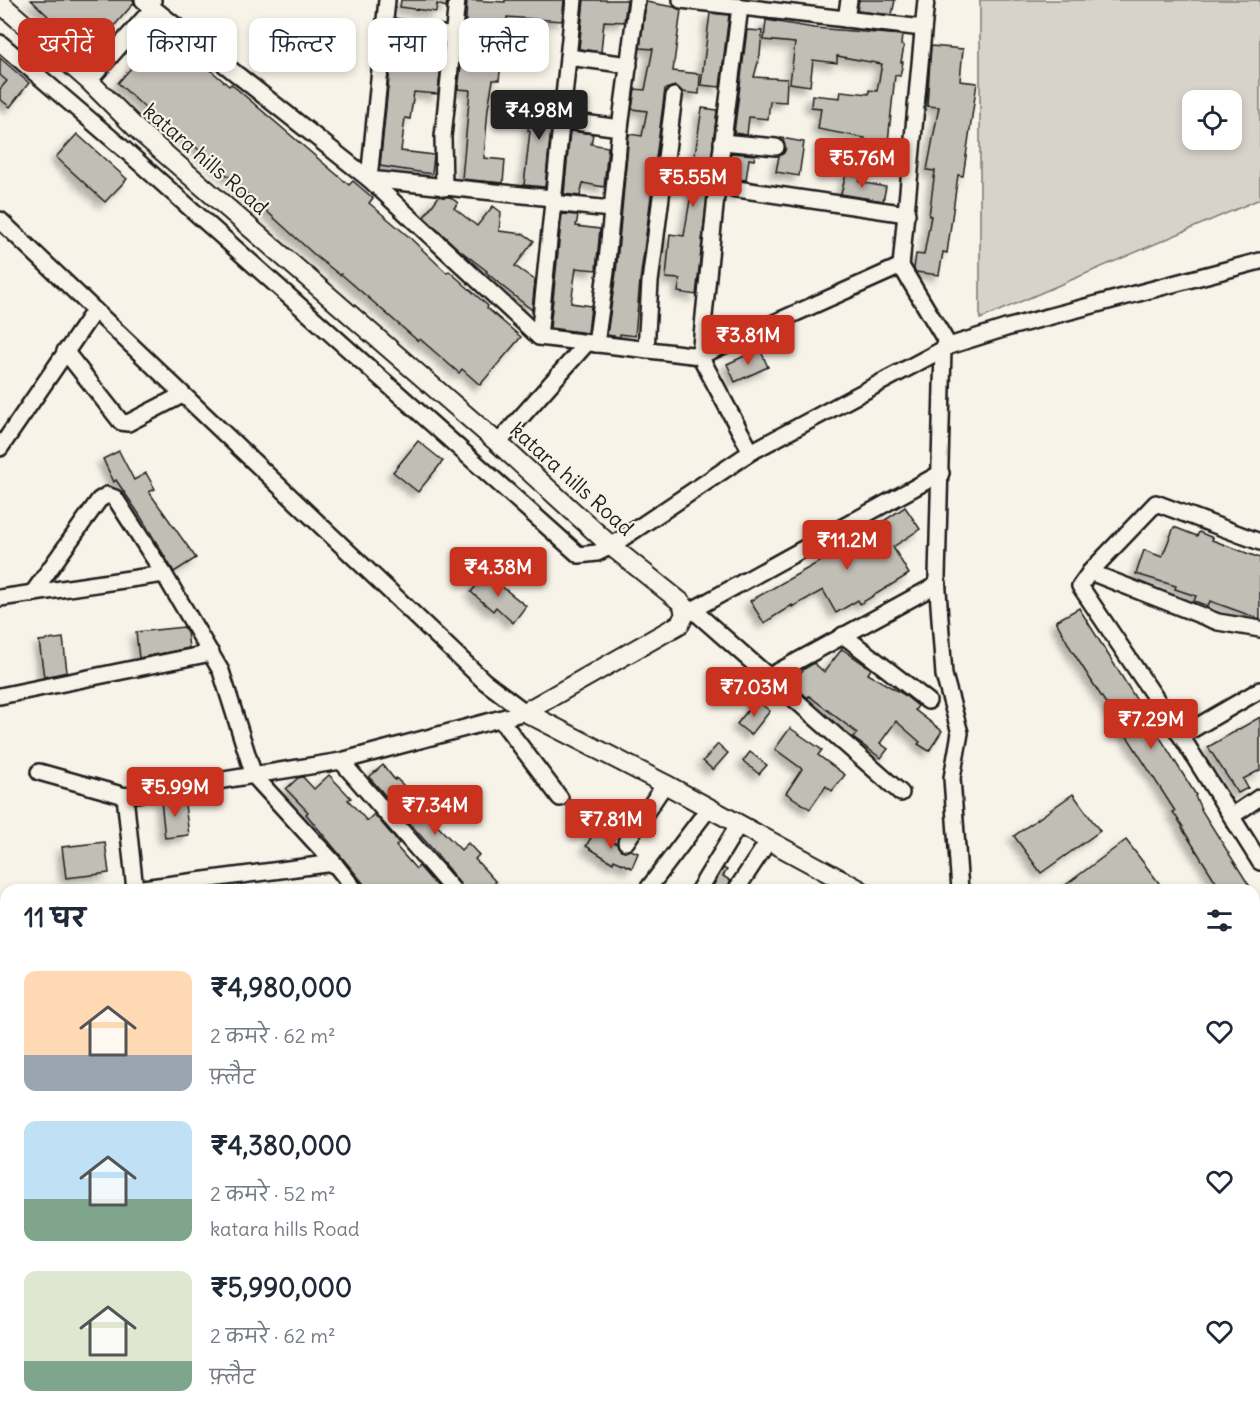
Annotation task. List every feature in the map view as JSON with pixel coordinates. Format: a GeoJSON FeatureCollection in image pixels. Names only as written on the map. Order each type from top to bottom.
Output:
{"type":"FeatureCollection","features":[{"type":"Feature","properties":{"kind":"main road","name":"katara hills Road"},"geometry":{"type":"LineString","coordinates":[[0,3],[89,81],[141,133],[498,443],[611,546],[682,603],[689,612]]}},
{"type":"Feature","properties":{"kind":"main road"},"geometry":{"type":"LineString","coordinates":[[525,712],[680,624],[689,612]]}},
{"type":"Feature","properties":{"kind":"main road"},"geometry":{"type":"LineString","coordinates":[[525,712],[665,784],[849,884]]}},
{"type":"Feature","properties":{"kind":"street"},"geometry":{"type":"LineString","coordinates":[[385,18],[387,0]]}},
{"type":"Feature","properties":{"kind":"street"},"geometry":{"type":"LineString","coordinates":[[444,188],[443,137],[458,0]]}},
{"type":"Feature","properties":{"kind":"street"},"geometry":{"type":"LineString","coordinates":[[539,337],[574,0]]}},
{"type":"Feature","properties":{"kind":"street"},"geometry":{"type":"LineString","coordinates":[[498,443],[591,344],[606,272],[620,129],[637,0]]}},
{"type":"Feature","properties":{"kind":"street"},"geometry":{"type":"LineString","coordinates":[[681,0],[923,28]]}},
{"type":"Feature","properties":{"kind":"street"},"geometry":{"type":"LineString","coordinates":[[846,19],[849,0]]}},
{"type":"Feature","properties":{"kind":"street"},"geometry":{"type":"LineString","coordinates":[[926,0],[901,266],[946,347],[938,584],[944,675],[960,733],[952,778],[960,884]]}},
{"type":"Feature","properties":{"kind":"street"},"geometry":{"type":"LineString","coordinates":[[89,81],[149,3],[369,179],[539,337],[700,356],[901,266]]}},
{"type":"Feature","properties":{"kind":"street"},"geometry":{"type":"LineString","coordinates":[[730,5],[722,141],[700,356],[751,452]]}},
{"type":"Feature","properties":{"kind":"street"},"geometry":{"type":"LineString","coordinates":[[447,35],[455,36]]}},
{"type":"Feature","properties":{"kind":"street"},"geometry":{"type":"LineString","coordinates":[[0,43],[125,150],[579,555],[597,553],[611,546],[751,452],[946,347],[1006,328],[1260,261]]}},
{"type":"Feature","properties":{"kind":"street"},"geometry":{"type":"LineString","coordinates":[[568,57],[629,66]]}},
{"type":"Feature","properties":{"kind":"street"},"geometry":{"type":"LineString","coordinates":[[369,179],[379,72]]}},
{"type":"Feature","properties":{"kind":"street"},"geometry":{"type":"LineString","coordinates":[[646,350],[650,282],[674,96]]}},
{"type":"Feature","properties":{"kind":"street"},"geometry":{"type":"LineString","coordinates":[[561,120],[620,129]]}},
{"type":"Feature","properties":{"kind":"street"},"geometry":{"type":"LineString","coordinates":[[125,150],[141,133]]}},
{"type":"Feature","properties":{"kind":"street"},"geometry":{"type":"LineString","coordinates":[[722,141],[776,147]]}},
{"type":"Feature","properties":{"kind":"street"},"geometry":{"type":"LineString","coordinates":[[841,155],[910,165]]}},
{"type":"Feature","properties":{"kind":"street"},"geometry":{"type":"LineString","coordinates":[[369,179],[611,209]]}},
{"type":"Feature","properties":{"kind":"street"},"geometry":{"type":"LineString","coordinates":[[717,186],[907,214]]}},
{"type":"Feature","properties":{"kind":"street"},"geometry":{"type":"LineString","coordinates":[[0,220],[484,681],[525,712]]}},
{"type":"Feature","properties":{"kind":"street"},"geometry":{"type":"LineString","coordinates":[[0,448],[94,311]]}},
{"type":"Feature","properties":{"kind":"street"},"geometry":{"type":"LineString","coordinates":[[65,351],[121,422],[128,423],[183,394]]}},
{"type":"Feature","properties":{"kind":"street"},"geometry":{"type":"LineString","coordinates":[[901,793],[768,676],[689,612],[941,473]]}},
{"type":"Feature","properties":{"kind":"street"},"geometry":{"type":"LineString","coordinates":[[32,594],[99,500],[107,495],[116,498],[221,671],[254,776],[350,884]]}},
{"type":"Feature","properties":{"kind":"street"},"geometry":{"type":"LineString","coordinates":[[1260,542],[1156,503],[1090,572],[1080,586],[1181,736],[1260,862]]}},
{"type":"Feature","properties":{"kind":"street"},"geometry":{"type":"LineString","coordinates":[[1090,572],[1218,622],[1260,629]]}},
{"type":"Feature","properties":{"kind":"street"},"geometry":{"type":"LineString","coordinates":[[0,598],[164,574]]}},
{"type":"Feature","properties":{"kind":"street"},"geometry":{"type":"LineString","coordinates":[[768,676],[938,584]]}},
{"type":"Feature","properties":{"kind":"street"},"geometry":{"type":"LineString","coordinates":[[843,635],[928,701]]}},
{"type":"Feature","properties":{"kind":"street"},"geometry":{"type":"LineString","coordinates":[[0,696],[211,653]]}},
{"type":"Feature","properties":{"kind":"street"},"geometry":{"type":"LineString","coordinates":[[1181,736],[1260,690]]}},
{"type":"Feature","properties":{"kind":"street"},"geometry":{"type":"LineString","coordinates":[[39,772],[125,796],[341,761],[525,712]]}},
{"type":"Feature","properties":{"kind":"street"},"geometry":{"type":"LineString","coordinates":[[500,719],[560,798]]}},
{"type":"Feature","properties":{"kind":"street"},"geometry":{"type":"LineString","coordinates":[[341,761],[448,884]]}},
{"type":"Feature","properties":{"kind":"street"},"geometry":{"type":"LineString","coordinates":[[626,842],[665,784]]}},
{"type":"Feature","properties":{"kind":"street"},"geometry":{"type":"LineString","coordinates":[[125,796],[134,884]]}},
{"type":"Feature","properties":{"kind":"street"},"geometry":{"type":"LineString","coordinates":[[1232,816],[1260,797]]}},
{"type":"Feature","properties":{"kind":"street"},"geometry":{"type":"LineString","coordinates":[[652,884],[709,808]]}},
{"type":"Feature","properties":{"kind":"street"},"geometry":{"type":"LineString","coordinates":[[703,884],[739,824]]}},
{"type":"Feature","properties":{"kind":"street"},"geometry":{"type":"LineString","coordinates":[[740,884],[769,840]]}},
{"type":"Feature","properties":{"kind":"street"},"geometry":{"type":"LineString","coordinates":[[173,884],[334,863]]}},
{"type":"Feature","properties":{"kind":"shaded area"},"geometry":{"type":"Polygon","coordinates":[[[980,0],[1260,0],[1260,199],[980,319],[980,0]]]}},
{"type":"Feature","properties":{"kind":"building"},"geometry":{"type":"Polygon","coordinates":[[[31,0],[133,0],[134,3],[115,25],[115,18],[46,18],[48,16],[31,0]]]}},
{"type":"Feature","properties":{"kind":"building"},"geometry":{"type":"Polygon","coordinates":[[[401,0],[447,0],[446,7],[437,4],[436,12],[400,7],[401,0]]]}},
{"type":"Feature","properties":{"kind":"building"},"geometry":{"type":"Polygon","coordinates":[[[467,0],[505,2],[505,0],[564,0],[562,21],[549,20],[549,18],[466,18],[467,0]]]}},
{"type":"Feature","properties":{"kind":"building"},"geometry":{"type":"Polygon","coordinates":[[[584,0],[627,0],[624,22],[604,21],[601,52],[579,49],[584,0]]]}},
{"type":"Feature","properties":{"kind":"building"},"geometry":{"type":"Polygon","coordinates":[[[859,0],[895,0],[892,15],[857,11],[859,0]]]}},
{"type":"Feature","properties":{"kind":"building"},"geometry":{"type":"Polygon","coordinates":[[[646,2],[681,10],[673,71],[700,74],[699,94],[683,92],[675,86],[665,89],[635,336],[620,334],[620,337],[607,335],[616,273],[629,134],[642,136],[647,111],[632,109],[635,89],[645,90],[653,49],[640,48],[646,2]]]}},
{"type":"Feature","properties":{"kind":"building"},"geometry":{"type":"Polygon","coordinates":[[[710,13],[729,15],[720,87],[701,85],[710,13]]]}},
{"type":"Feature","properties":{"kind":"building"},"geometry":{"type":"Polygon","coordinates":[[[766,20],[814,28],[902,35],[901,45],[904,46],[901,62],[903,62],[900,76],[895,75],[887,152],[863,148],[865,138],[818,129],[821,108],[811,107],[812,95],[840,98],[841,91],[869,94],[869,90],[877,91],[882,64],[837,56],[837,63],[813,60],[810,86],[790,83],[795,43],[764,40],[766,20]]]}},
{"type":"Feature","properties":{"kind":"building"},"geometry":{"type":"Polygon","coordinates":[[[747,30],[762,31],[760,55],[754,77],[787,79],[786,102],[770,101],[768,119],[749,117],[747,135],[734,133],[747,30]]]}},
{"type":"Feature","properties":{"kind":"building"},"geometry":{"type":"Polygon","coordinates":[[[931,46],[963,49],[960,81],[977,83],[963,176],[958,175],[947,253],[943,252],[939,275],[916,272],[914,269],[916,254],[924,255],[931,216],[929,216],[935,171],[927,170],[939,107],[927,106],[931,46]]]}},
{"type":"Feature","properties":{"kind":"building"},"geometry":{"type":"Polygon","coordinates":[[[0,58],[29,83],[10,107],[0,99],[0,89],[7,81],[0,75],[0,58]]]}},
{"type":"Feature","properties":{"kind":"building"},"geometry":{"type":"Polygon","coordinates":[[[128,72],[213,72],[229,86],[231,84],[349,185],[353,181],[373,198],[369,203],[447,273],[449,271],[521,337],[480,385],[462,369],[459,373],[420,339],[418,341],[341,274],[318,258],[204,154],[158,120],[118,83],[128,72]]]}},
{"type":"Feature","properties":{"kind":"building"},"geometry":{"type":"Polygon","coordinates":[[[390,72],[440,72],[438,94],[414,92],[410,119],[405,118],[401,151],[434,155],[432,174],[380,166],[390,72]]]}},
{"type":"Feature","properties":{"kind":"building"},"geometry":{"type":"Polygon","coordinates":[[[460,72],[500,72],[499,80],[493,80],[484,158],[505,160],[503,183],[462,179],[470,90],[458,89],[460,72]]]}},
{"type":"Feature","properties":{"kind":"building"},"geometry":{"type":"Polygon","coordinates":[[[531,96],[554,99],[545,187],[524,185],[531,96]]]}},
{"type":"Feature","properties":{"kind":"building"},"geometry":{"type":"Polygon","coordinates":[[[702,108],[717,110],[696,295],[678,292],[680,279],[666,278],[670,234],[684,236],[692,188],[672,186],[676,159],[694,161],[702,108]]]}},
{"type":"Feature","properties":{"kind":"building"},"geometry":{"type":"Polygon","coordinates":[[[570,131],[593,134],[591,144],[608,147],[604,187],[583,183],[580,196],[564,194],[570,131]]]}},
{"type":"Feature","properties":{"kind":"building"},"geometry":{"type":"Polygon","coordinates":[[[77,134],[127,179],[105,202],[56,157],[77,134]]]}},
{"type":"Feature","properties":{"kind":"building"},"geometry":{"type":"Polygon","coordinates":[[[781,138],[804,142],[799,176],[776,172],[779,156],[786,148],[781,138]]]}},
{"type":"Feature","properties":{"kind":"building"},"geometry":{"type":"Polygon","coordinates":[[[731,153],[755,155],[754,160],[749,159],[746,180],[728,178],[731,153]]]}},
{"type":"Feature","properties":{"kind":"building"},"geometry":{"type":"Polygon","coordinates":[[[846,174],[860,177],[859,182],[886,187],[883,201],[841,194],[846,174]]]}},
{"type":"Feature","properties":{"kind":"building"},"geometry":{"type":"Polygon","coordinates":[[[439,196],[450,197],[458,203],[454,208],[477,226],[493,206],[501,212],[499,231],[524,234],[534,241],[515,266],[535,280],[532,310],[457,248],[424,217],[439,196]]]}},
{"type":"Feature","properties":{"kind":"building"},"geometry":{"type":"Polygon","coordinates":[[[562,214],[578,215],[576,226],[600,229],[596,270],[576,268],[571,303],[591,306],[588,333],[550,328],[562,214]]]}},
{"type":"Feature","properties":{"kind":"building"},"geometry":{"type":"Polygon","coordinates":[[[760,349],[768,367],[735,382],[727,364],[760,349]]]}},
{"type":"Feature","properties":{"kind":"building"},"geometry":{"type":"Polygon","coordinates":[[[418,441],[443,461],[418,492],[393,472],[418,441]]]}},
{"type":"Feature","properties":{"kind":"building"},"geometry":{"type":"Polygon","coordinates":[[[119,451],[134,480],[146,473],[155,489],[149,492],[196,558],[174,572],[139,514],[116,480],[114,482],[103,459],[119,451]]]}},
{"type":"Feature","properties":{"kind":"building"},"geometry":{"type":"Polygon","coordinates":[[[905,507],[920,529],[893,547],[909,574],[860,604],[858,600],[836,613],[823,590],[792,607],[792,605],[764,623],[750,601],[826,558],[905,507]]]}},
{"type":"Feature","properties":{"kind":"building"},"geometry":{"type":"Polygon","coordinates":[[[1174,527],[1197,536],[1199,532],[1213,538],[1212,540],[1260,558],[1260,619],[1210,601],[1208,606],[1194,601],[1196,596],[1175,589],[1176,586],[1136,574],[1144,550],[1162,557],[1174,527]]]}},
{"type":"Feature","properties":{"kind":"building"},"geometry":{"type":"Polygon","coordinates":[[[486,574],[526,606],[513,623],[496,607],[493,611],[471,592],[486,574]]]}},
{"type":"Feature","properties":{"kind":"building"},"geometry":{"type":"Polygon","coordinates":[[[1079,608],[1196,795],[1202,811],[1248,884],[1217,884],[1182,828],[1173,812],[1175,811],[1071,649],[1056,621],[1079,608]]]}},
{"type":"Feature","properties":{"kind":"building"},"geometry":{"type":"Polygon","coordinates":[[[184,627],[189,648],[139,658],[136,632],[184,627]]]}},
{"type":"Feature","properties":{"kind":"building"},"geometry":{"type":"Polygon","coordinates":[[[63,638],[67,672],[44,677],[39,641],[63,638]]]}},
{"type":"Feature","properties":{"kind":"building"},"geometry":{"type":"Polygon","coordinates":[[[842,649],[871,669],[868,674],[903,694],[918,706],[915,710],[942,731],[929,751],[918,744],[920,742],[896,721],[880,743],[888,749],[881,758],[853,738],[857,733],[791,683],[804,669],[814,663],[824,672],[842,649]]]}},
{"type":"Feature","properties":{"kind":"building"},"geometry":{"type":"Polygon","coordinates":[[[756,700],[770,711],[751,735],[737,724],[756,700]]]}},
{"type":"Feature","properties":{"kind":"building"},"geometry":{"type":"Polygon","coordinates":[[[1260,717],[1260,770],[1243,779],[1248,788],[1238,793],[1208,747],[1260,717]]]}},
{"type":"Feature","properties":{"kind":"building"},"geometry":{"type":"Polygon","coordinates":[[[790,728],[822,750],[818,755],[845,775],[832,791],[826,786],[810,809],[786,793],[802,769],[775,749],[790,728]]]}},
{"type":"Feature","properties":{"kind":"building"},"geometry":{"type":"Polygon","coordinates":[[[718,744],[728,753],[713,770],[703,761],[718,744]]]}},
{"type":"Feature","properties":{"kind":"building"},"geometry":{"type":"Polygon","coordinates":[[[750,752],[767,765],[759,774],[743,761],[750,752]]]}},
{"type":"Feature","properties":{"kind":"building"},"geometry":{"type":"Polygon","coordinates":[[[383,765],[395,780],[396,778],[407,789],[404,792],[461,850],[468,843],[479,855],[475,859],[496,882],[494,884],[460,884],[369,777],[383,765]]]}},
{"type":"Feature","properties":{"kind":"building"},"geometry":{"type":"Polygon","coordinates":[[[329,775],[351,798],[348,800],[367,821],[374,814],[399,843],[396,846],[416,869],[419,866],[435,884],[364,884],[306,814],[308,812],[286,789],[298,778],[303,777],[314,789],[329,775]]]}},
{"type":"Feature","properties":{"kind":"building"},"geometry":{"type":"Polygon","coordinates":[[[1073,794],[1100,831],[1041,873],[1014,836],[1073,794]]]}},
{"type":"Feature","properties":{"kind":"building"},"geometry":{"type":"Polygon","coordinates":[[[184,797],[189,835],[165,838],[161,800],[184,797]]]}},
{"type":"Feature","properties":{"kind":"building"},"geometry":{"type":"Polygon","coordinates":[[[595,831],[617,844],[621,850],[638,853],[632,868],[614,860],[613,863],[586,846],[595,831]]]}},
{"type":"Feature","properties":{"kind":"building"},"geometry":{"type":"Polygon","coordinates":[[[1126,840],[1159,883],[1158,884],[1067,884],[1126,840]]]}},
{"type":"Feature","properties":{"kind":"building"},"geometry":{"type":"Polygon","coordinates":[[[105,842],[109,873],[66,878],[62,847],[105,842]]]}},
{"type":"Feature","properties":{"kind":"building"},"geometry":{"type":"Polygon","coordinates":[[[723,868],[727,870],[723,876],[731,881],[729,884],[714,884],[723,868]]]}}]}
